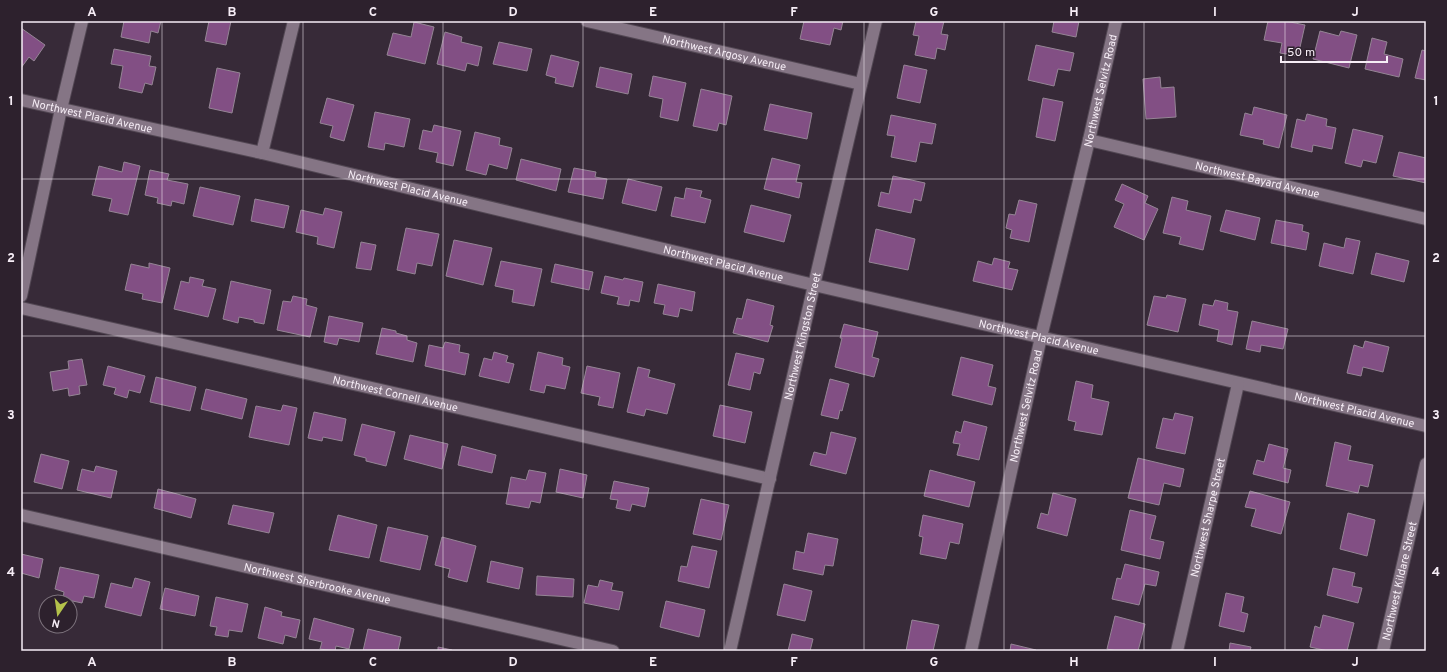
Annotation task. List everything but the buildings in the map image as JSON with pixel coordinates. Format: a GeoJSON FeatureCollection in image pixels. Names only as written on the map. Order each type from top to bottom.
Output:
{"type":"FeatureCollection","features":[{"type":"Feature","properties":{"kind":"street"},"geometry":{"type":"LineString","coordinates":[[21,296],[61,109],[82,21]]}},
{"type":"Feature","properties":{"kind":"street"},"geometry":{"type":"LineString","coordinates":[[262,153],[294,21]]}},
{"type":"Feature","properties":{"kind":"street","name":"Northwest Argosy Avenue"},"geometry":{"type":"LineString","coordinates":[[587,21],[861,84]]}},
{"type":"Feature","properties":{"kind":"street","name":"Northwest Kingston Street"},"geometry":{"type":"LineString","coordinates":[[730,651],[876,21]]}},
{"type":"Feature","properties":{"kind":"street","name":"Northwest Selvitz Road"},"geometry":{"type":"LineString","coordinates":[[971,651],[1041,337],[1089,140],[1116,21]]}},
{"type":"Feature","properties":{"kind":"street","name":"Northwest Placid Avenue"},"geometry":{"type":"LineString","coordinates":[[21,100],[262,153],[1238,384],[1426,426]]}},
{"type":"Feature","properties":{"kind":"street","name":"Northwest Bayard Avenue"},"geometry":{"type":"LineString","coordinates":[[1089,140],[1426,219]]}},
{"type":"Feature","properties":{"kind":"street","name":"Northwest Cornell Avenue"},"geometry":{"type":"LineString","coordinates":[[21,308],[770,479]]}},
{"type":"Feature","properties":{"kind":"street","name":"Northwest Sharpe Street"},"geometry":{"type":"LineString","coordinates":[[1177,651],[1238,384]]}},
{"type":"Feature","properties":{"kind":"street","name":"Northwest Kildare Street"},"geometry":{"type":"LineString","coordinates":[[1383,651],[1426,464]]}},
{"type":"Feature","properties":{"kind":"street","name":"Northwest Sherbrooke Avenue"},"geometry":{"type":"LineString","coordinates":[[21,515],[613,651]]}}]}
